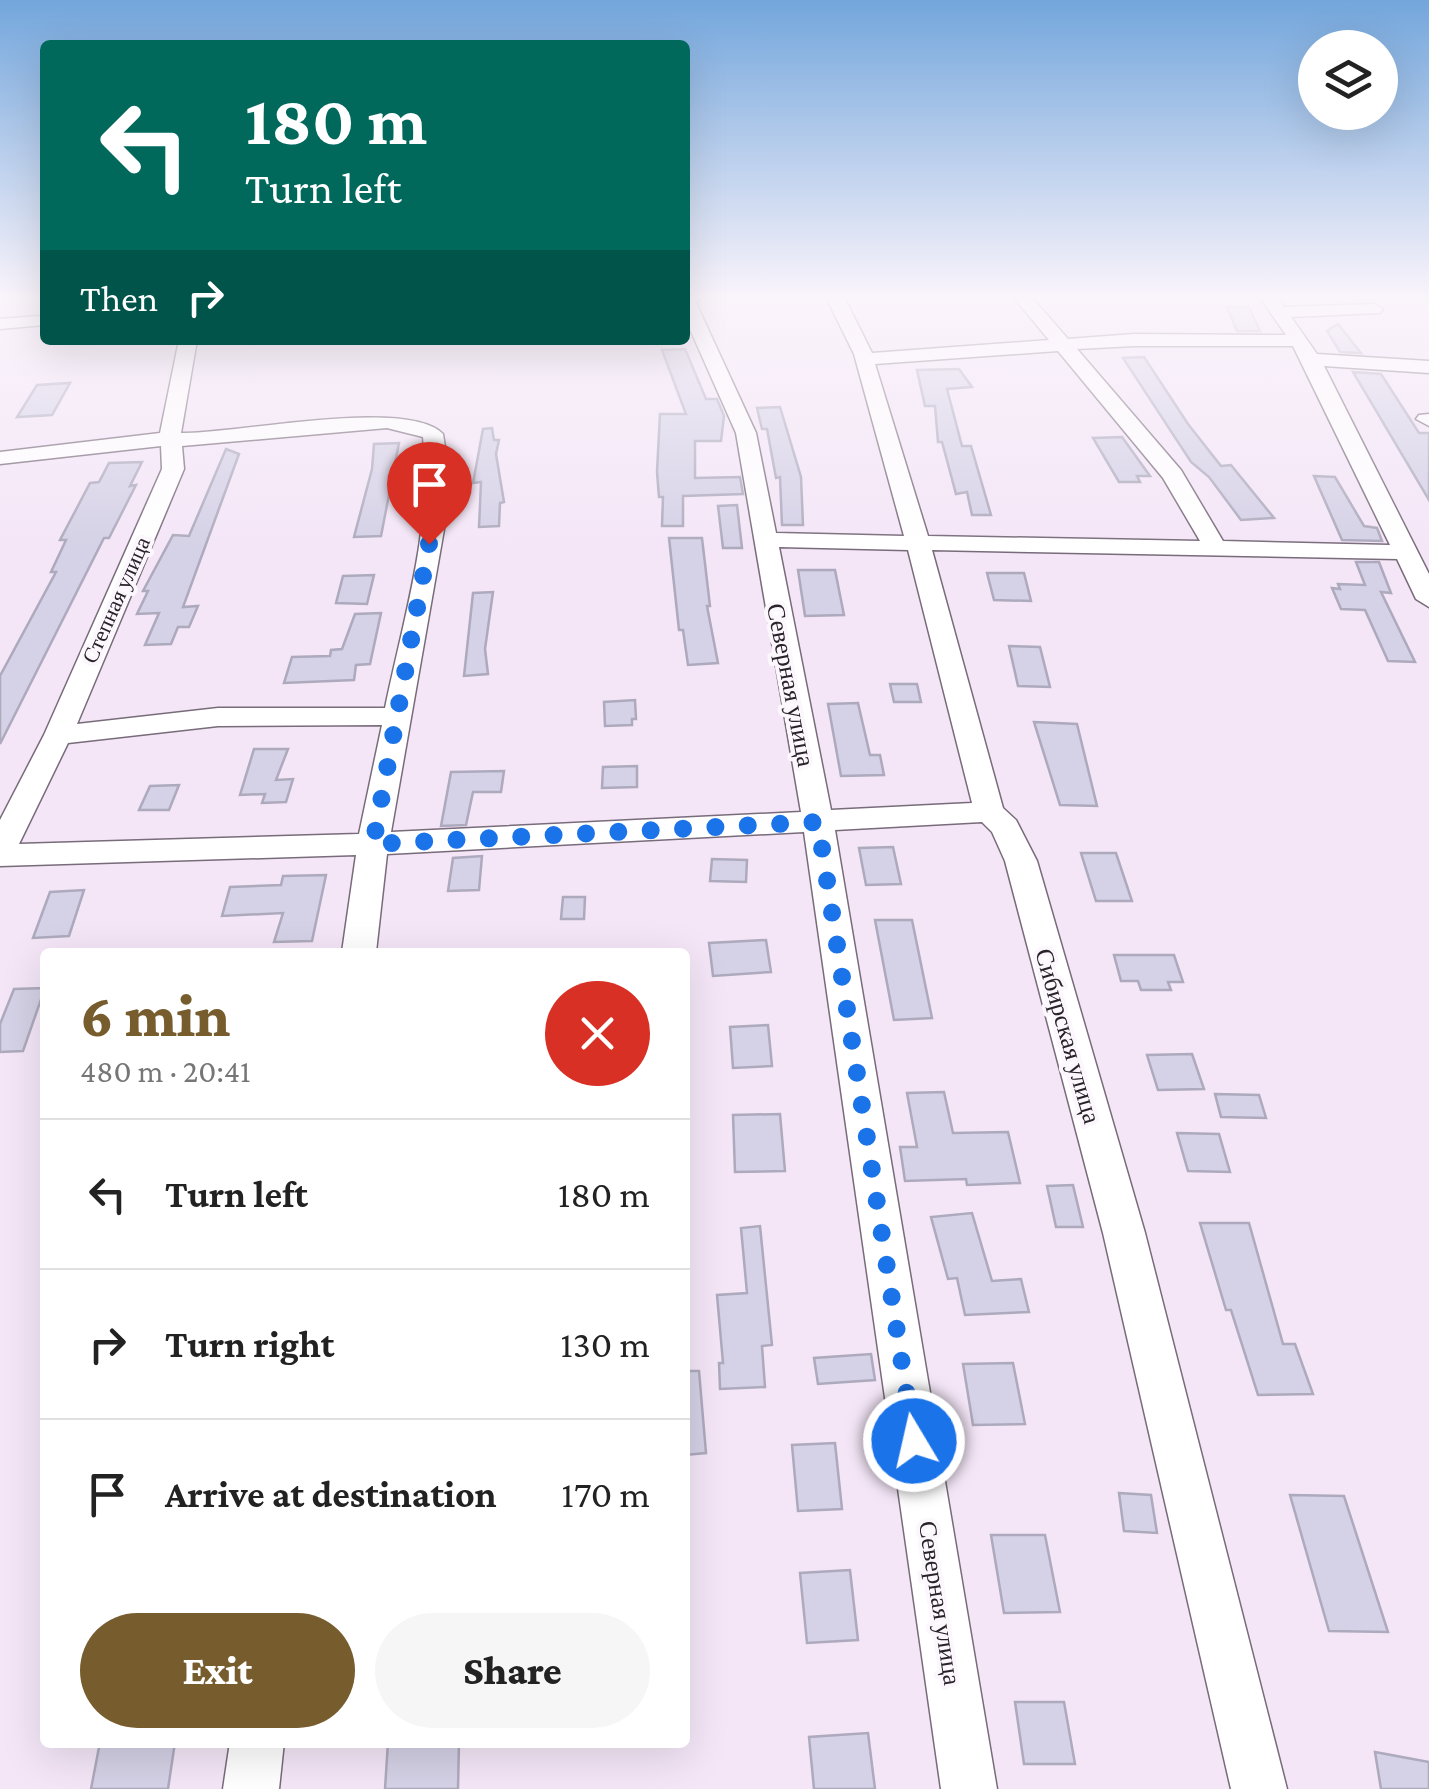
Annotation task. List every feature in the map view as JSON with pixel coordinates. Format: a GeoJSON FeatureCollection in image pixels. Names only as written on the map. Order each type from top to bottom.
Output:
{"type":"FeatureCollection","features":[{"type":"Feature","properties":{"kind":"street","name":"Степная улица"},"geometry":{"type":"LineString","coordinates":[[0,852],[58,734],[174,469],[169,438],[180,382]]}},
{"type":"Feature","properties":{"kind":"street","name":"Северная улица"},"geometry":{"type":"LineString","coordinates":[[724,382],[746,433],[818,822],[969,1789]]}},
{"type":"Feature","properties":{"kind":"street","name":"Сибирская улица"},"geometry":{"type":"LineString","coordinates":[[870,382],[918,542],[989,812],[1005,827],[1021,860],[1124,1232],[1260,1789]]}},
{"type":"Feature","properties":{"kind":"street"},"geometry":{"type":"LineString","coordinates":[[1096,382],[1173,475],[1216,549]]}},
{"type":"Feature","properties":{"kind":"street"},"geometry":{"type":"LineString","coordinates":[[1321,382],[1429,599]]}},
{"type":"Feature","properties":{"kind":"street"},"geometry":{"type":"LineString","coordinates":[[0,458],[103,443],[198,440],[388,422],[429,430],[436,438],[438,495],[373,844],[360,948]]}},
{"type":"Feature","properties":{"kind":"street"},"geometry":{"type":"LineString","coordinates":[[763,540],[1216,549],[1402,542],[1429,536]]}},
{"type":"Feature","properties":{"kind":"street"},"geometry":{"type":"LineString","coordinates":[[58,734],[218,717],[398,716]]}},
{"type":"Feature","properties":{"kind":"street"},"geometry":{"type":"LineString","coordinates":[[0,852],[373,844],[989,812]]}},
{"type":"Feature","properties":{"kind":"street"},"geometry":{"type":"LineString","coordinates":[[251,1789],[256,1748]]}},
{"type":"Feature","properties":{"kind":"building"},"geometry":{"type":"Polygon","coordinates":[[[674,382],[699,382],[706,399],[717,399],[724,416],[721,441],[695,441],[695,478],[740,477],[743,494],[683,496],[683,526],[662,526],[663,497],[659,497],[657,472],[660,414],[686,414],[674,382]]]}},
{"type":"Feature","properties":{"kind":"building"},"geometry":{"type":"Polygon","coordinates":[[[920,382],[969,382],[972,387],[947,389],[962,446],[971,446],[991,515],[972,515],[967,492],[956,494],[942,442],[938,442],[935,406],[925,406],[920,382]]]}},
{"type":"Feature","properties":{"kind":"building"},"geometry":{"type":"Polygon","coordinates":[[[1139,382],[1161,382],[1221,466],[1231,465],[1274,518],[1241,520],[1209,477],[1191,462],[1139,382]]]}},
{"type":"Feature","properties":{"kind":"building"},"geometry":{"type":"Polygon","coordinates":[[[1359,382],[1386,382],[1419,433],[1429,433],[1429,500],[1359,382]]]}},
{"type":"Feature","properties":{"kind":"building"},"geometry":{"type":"Polygon","coordinates":[[[70,383],[52,415],[17,417],[37,385],[70,383]]]}},
{"type":"Feature","properties":{"kind":"building"},"geometry":{"type":"Polygon","coordinates":[[[780,407],[801,477],[803,525],[782,525],[780,477],[776,478],[767,429],[762,429],[757,408],[780,407]]]}},
{"type":"Feature","properties":{"kind":"building"},"geometry":{"type":"Polygon","coordinates":[[[492,428],[494,440],[499,440],[496,454],[504,502],[500,503],[499,526],[479,527],[481,482],[473,483],[483,429],[492,428]]]}},
{"type":"Feature","properties":{"kind":"building"},"geometry":{"type":"Polygon","coordinates":[[[1122,437],[1150,476],[1137,476],[1140,482],[1119,482],[1093,438],[1122,437]]]}},
{"type":"Feature","properties":{"kind":"building"},"geometry":{"type":"Polygon","coordinates":[[[399,443],[381,536],[354,537],[372,469],[374,444],[399,443]]]}},
{"type":"Feature","properties":{"kind":"building"},"geometry":{"type":"Polygon","coordinates":[[[226,449],[239,454],[183,607],[198,606],[189,627],[178,627],[171,644],[145,645],[159,613],[137,614],[148,591],[143,591],[173,535],[189,536],[226,449]]]}},
{"type":"Feature","properties":{"kind":"building"},"geometry":{"type":"Polygon","coordinates":[[[142,462],[130,486],[136,485],[109,538],[104,538],[0,744],[0,676],[56,572],[51,572],[66,540],[60,540],[90,483],[99,482],[109,463],[142,462]]]}},
{"type":"Feature","properties":{"kind":"building"},"geometry":{"type":"Polygon","coordinates":[[[1314,476],[1335,477],[1364,526],[1377,528],[1382,541],[1342,540],[1314,476]]]}},
{"type":"Feature","properties":{"kind":"building"},"geometry":{"type":"Polygon","coordinates":[[[737,505],[742,548],[723,548],[718,506],[737,505]]]}},
{"type":"Feature","properties":{"kind":"building"},"geometry":{"type":"Polygon","coordinates":[[[669,538],[702,538],[707,606],[718,663],[688,665],[683,630],[679,630],[669,538]]]}},
{"type":"Feature","properties":{"kind":"building"},"geometry":{"type":"Polygon","coordinates":[[[1356,562],[1379,562],[1391,593],[1381,592],[1415,662],[1388,661],[1365,610],[1341,609],[1332,588],[1340,589],[1338,584],[1365,585],[1356,562]]]}},
{"type":"Feature","properties":{"kind":"building"},"geometry":{"type":"Polygon","coordinates":[[[798,570],[835,570],[844,615],[805,616],[798,570]]]}},
{"type":"Feature","properties":{"kind":"building"},"geometry":{"type":"Polygon","coordinates":[[[987,573],[1024,573],[1031,601],[994,600],[987,573]]]}},
{"type":"Feature","properties":{"kind":"building"},"geometry":{"type":"Polygon","coordinates":[[[374,575],[367,604],[336,603],[343,576],[374,575]]]}},
{"type":"Feature","properties":{"kind":"building"},"geometry":{"type":"Polygon","coordinates":[[[493,592],[485,649],[488,674],[464,676],[473,593],[493,592]]]}},
{"type":"Feature","properties":{"kind":"building"},"geometry":{"type":"Polygon","coordinates":[[[381,613],[370,664],[356,665],[354,680],[284,683],[292,657],[330,656],[331,650],[342,649],[355,614],[381,613]]]}},
{"type":"Feature","properties":{"kind":"building"},"geometry":{"type":"Polygon","coordinates":[[[1009,646],[1040,647],[1050,687],[1018,686],[1009,646]]]}},
{"type":"Feature","properties":{"kind":"building"},"geometry":{"type":"Polygon","coordinates":[[[890,684],[917,684],[921,702],[894,702],[890,684]]]}},
{"type":"Feature","properties":{"kind":"building"},"geometry":{"type":"Polygon","coordinates":[[[635,700],[636,719],[632,719],[632,725],[605,726],[604,702],[635,700]]]}},
{"type":"Feature","properties":{"kind":"building"},"geometry":{"type":"Polygon","coordinates":[[[858,703],[870,755],[880,755],[884,775],[841,776],[828,704],[858,703]]]}},
{"type":"Feature","properties":{"kind":"building"},"geometry":{"type":"Polygon","coordinates":[[[1034,722],[1077,724],[1097,806],[1060,805],[1034,722]]]}},
{"type":"Feature","properties":{"kind":"building"},"geometry":{"type":"Polygon","coordinates":[[[254,749],[288,749],[276,780],[293,779],[286,802],[262,803],[265,794],[240,795],[254,749]]]}},
{"type":"Feature","properties":{"kind":"building"},"geometry":{"type":"Polygon","coordinates":[[[637,766],[637,787],[602,788],[603,767],[637,766]]]}},
{"type":"Feature","properties":{"kind":"building"},"geometry":{"type":"Polygon","coordinates":[[[504,771],[501,792],[473,792],[466,825],[441,826],[451,772],[504,771]]]}},
{"type":"Feature","properties":{"kind":"building"},"geometry":{"type":"Polygon","coordinates":[[[179,785],[169,810],[139,810],[150,786],[179,785]]]}},
{"type":"Feature","properties":{"kind":"building"},"geometry":{"type":"Polygon","coordinates":[[[893,847],[901,884],[866,885],[859,848],[893,847]]]}},
{"type":"Feature","properties":{"kind":"building"},"geometry":{"type":"Polygon","coordinates":[[[1081,853],[1116,853],[1132,901],[1096,901],[1081,853]]]}},
{"type":"Feature","properties":{"kind":"building"},"geometry":{"type":"Polygon","coordinates":[[[482,856],[479,890],[448,891],[453,858],[482,856]]]}},
{"type":"Feature","properties":{"kind":"building"},"geometry":{"type":"Polygon","coordinates":[[[712,859],[747,860],[746,882],[710,881],[712,859]]]}},
{"type":"Feature","properties":{"kind":"building"},"geometry":{"type":"Polygon","coordinates":[[[326,875],[312,941],[274,942],[283,913],[222,916],[230,887],[281,885],[283,876],[326,875]]]}},
{"type":"Feature","properties":{"kind":"building"},"geometry":{"type":"Polygon","coordinates":[[[84,890],[69,936],[33,938],[50,892],[84,890]]]}},
{"type":"Feature","properties":{"kind":"building"},"geometry":{"type":"Polygon","coordinates":[[[563,897],[585,897],[584,919],[561,919],[563,897]]]}},
{"type":"Feature","properties":{"kind":"building"},"geometry":{"type":"Polygon","coordinates":[[[875,920],[912,920],[932,1018],[894,1020],[875,920]]]}},
{"type":"Feature","properties":{"kind":"building"},"geometry":{"type":"Polygon","coordinates":[[[766,940],[771,972],[713,976],[709,943],[766,940]]]}},
{"type":"Feature","properties":{"kind":"building"},"geometry":{"type":"Polygon","coordinates":[[[1114,955],[1174,955],[1183,982],[1168,982],[1171,990],[1141,990],[1138,981],[1121,981],[1114,955]]]}},
{"type":"Feature","properties":{"kind":"building"},"geometry":{"type":"Polygon","coordinates":[[[40,988],[40,1002],[23,1051],[0,1052],[0,1024],[14,989],[40,988]]]}},
{"type":"Feature","properties":{"kind":"building"},"geometry":{"type":"Polygon","coordinates":[[[768,1025],[772,1066],[733,1068],[730,1027],[768,1025]]]}},
{"type":"Feature","properties":{"kind":"building"},"geometry":{"type":"Polygon","coordinates":[[[1192,1054],[1204,1089],[1158,1090],[1147,1055],[1192,1054]]]}},
{"type":"Feature","properties":{"kind":"building"},"geometry":{"type":"Polygon","coordinates":[[[944,1092],[953,1133],[1008,1132],[1020,1183],[967,1185],[966,1179],[905,1181],[900,1147],[917,1147],[907,1093],[944,1092]]]}},
{"type":"Feature","properties":{"kind":"building"},"geometry":{"type":"Polygon","coordinates":[[[1215,1094],[1259,1095],[1266,1118],[1221,1117],[1215,1094]]]}},
{"type":"Feature","properties":{"kind":"building"},"geometry":{"type":"Polygon","coordinates":[[[780,1114],[785,1171],[735,1172],[733,1115],[780,1114]]]}},
{"type":"Feature","properties":{"kind":"building"},"geometry":{"type":"Polygon","coordinates":[[[1177,1133],[1219,1134],[1230,1172],[1188,1171],[1177,1133]]]}},
{"type":"Feature","properties":{"kind":"building"},"geometry":{"type":"Polygon","coordinates":[[[1073,1185],[1083,1227],[1056,1227],[1047,1186],[1073,1185]]]}},
{"type":"Feature","properties":{"kind":"building"},"geometry":{"type":"Polygon","coordinates":[[[972,1213],[992,1281],[1021,1279],[1029,1312],[965,1315],[957,1278],[948,1279],[931,1217],[972,1213]]]}},
{"type":"Feature","properties":{"kind":"building"},"geometry":{"type":"Polygon","coordinates":[[[1200,1223],[1249,1223],[1283,1344],[1295,1344],[1313,1394],[1258,1395],[1231,1310],[1226,1310],[1200,1223]]]}},
{"type":"Feature","properties":{"kind":"building"},"geometry":{"type":"Polygon","coordinates":[[[760,1226],[772,1345],[762,1346],[765,1387],[720,1389],[719,1363],[723,1363],[717,1295],[747,1293],[741,1228],[760,1226]]]}},
{"type":"Feature","properties":{"kind":"building"},"geometry":{"type":"Polygon","coordinates":[[[871,1354],[875,1380],[818,1384],[814,1358],[871,1354]]]}},
{"type":"Feature","properties":{"kind":"building"},"geometry":{"type":"Polygon","coordinates":[[[1013,1363],[1025,1424],[973,1425],[963,1364],[1013,1363]]]}},
{"type":"Feature","properties":{"kind":"building"},"geometry":{"type":"Polygon","coordinates":[[[690,1371],[699,1371],[706,1453],[690,1455],[690,1371]]]}},
{"type":"Feature","properties":{"kind":"building"},"geometry":{"type":"Polygon","coordinates":[[[835,1443],[842,1509],[798,1511],[792,1445],[835,1443]]]}},
{"type":"Feature","properties":{"kind":"building"},"geometry":{"type":"Polygon","coordinates":[[[1119,1493],[1151,1495],[1157,1533],[1124,1531],[1119,1493]]]}},
{"type":"Feature","properties":{"kind":"building"},"geometry":{"type":"Polygon","coordinates":[[[1290,1495],[1344,1496],[1388,1632],[1329,1631],[1290,1495]]]}},
{"type":"Feature","properties":{"kind":"building"},"geometry":{"type":"Polygon","coordinates":[[[991,1535],[1045,1535],[1060,1612],[1004,1613],[991,1535]]]}},
{"type":"Feature","properties":{"kind":"building"},"geometry":{"type":"Polygon","coordinates":[[[850,1570],[858,1640],[807,1643],[800,1573],[850,1570]]]}},
{"type":"Feature","properties":{"kind":"building"},"geometry":{"type":"Polygon","coordinates":[[[1015,1702],[1064,1702],[1075,1764],[1024,1764],[1015,1702]]]}},
{"type":"Feature","properties":{"kind":"building"},"geometry":{"type":"Polygon","coordinates":[[[868,1733],[875,1789],[814,1789],[809,1737],[868,1733]]]}},
{"type":"Feature","properties":{"kind":"building"},"geometry":{"type":"Polygon","coordinates":[[[99,1748],[174,1748],[168,1789],[91,1789],[99,1748]]]}},
{"type":"Feature","properties":{"kind":"building"},"geometry":{"type":"Polygon","coordinates":[[[388,1748],[459,1748],[458,1789],[385,1789],[388,1748]]]}},
{"type":"Feature","properties":{"kind":"building"},"geometry":{"type":"Polygon","coordinates":[[[1375,1752],[1429,1762],[1429,1789],[1381,1789],[1375,1752]]]}},
{"type":"Feature","properties":{"kind":"route"},"geometry":{"type":"LineString","coordinates":[[429,544],[373,844],[818,822],[914,1441]]}}]}
